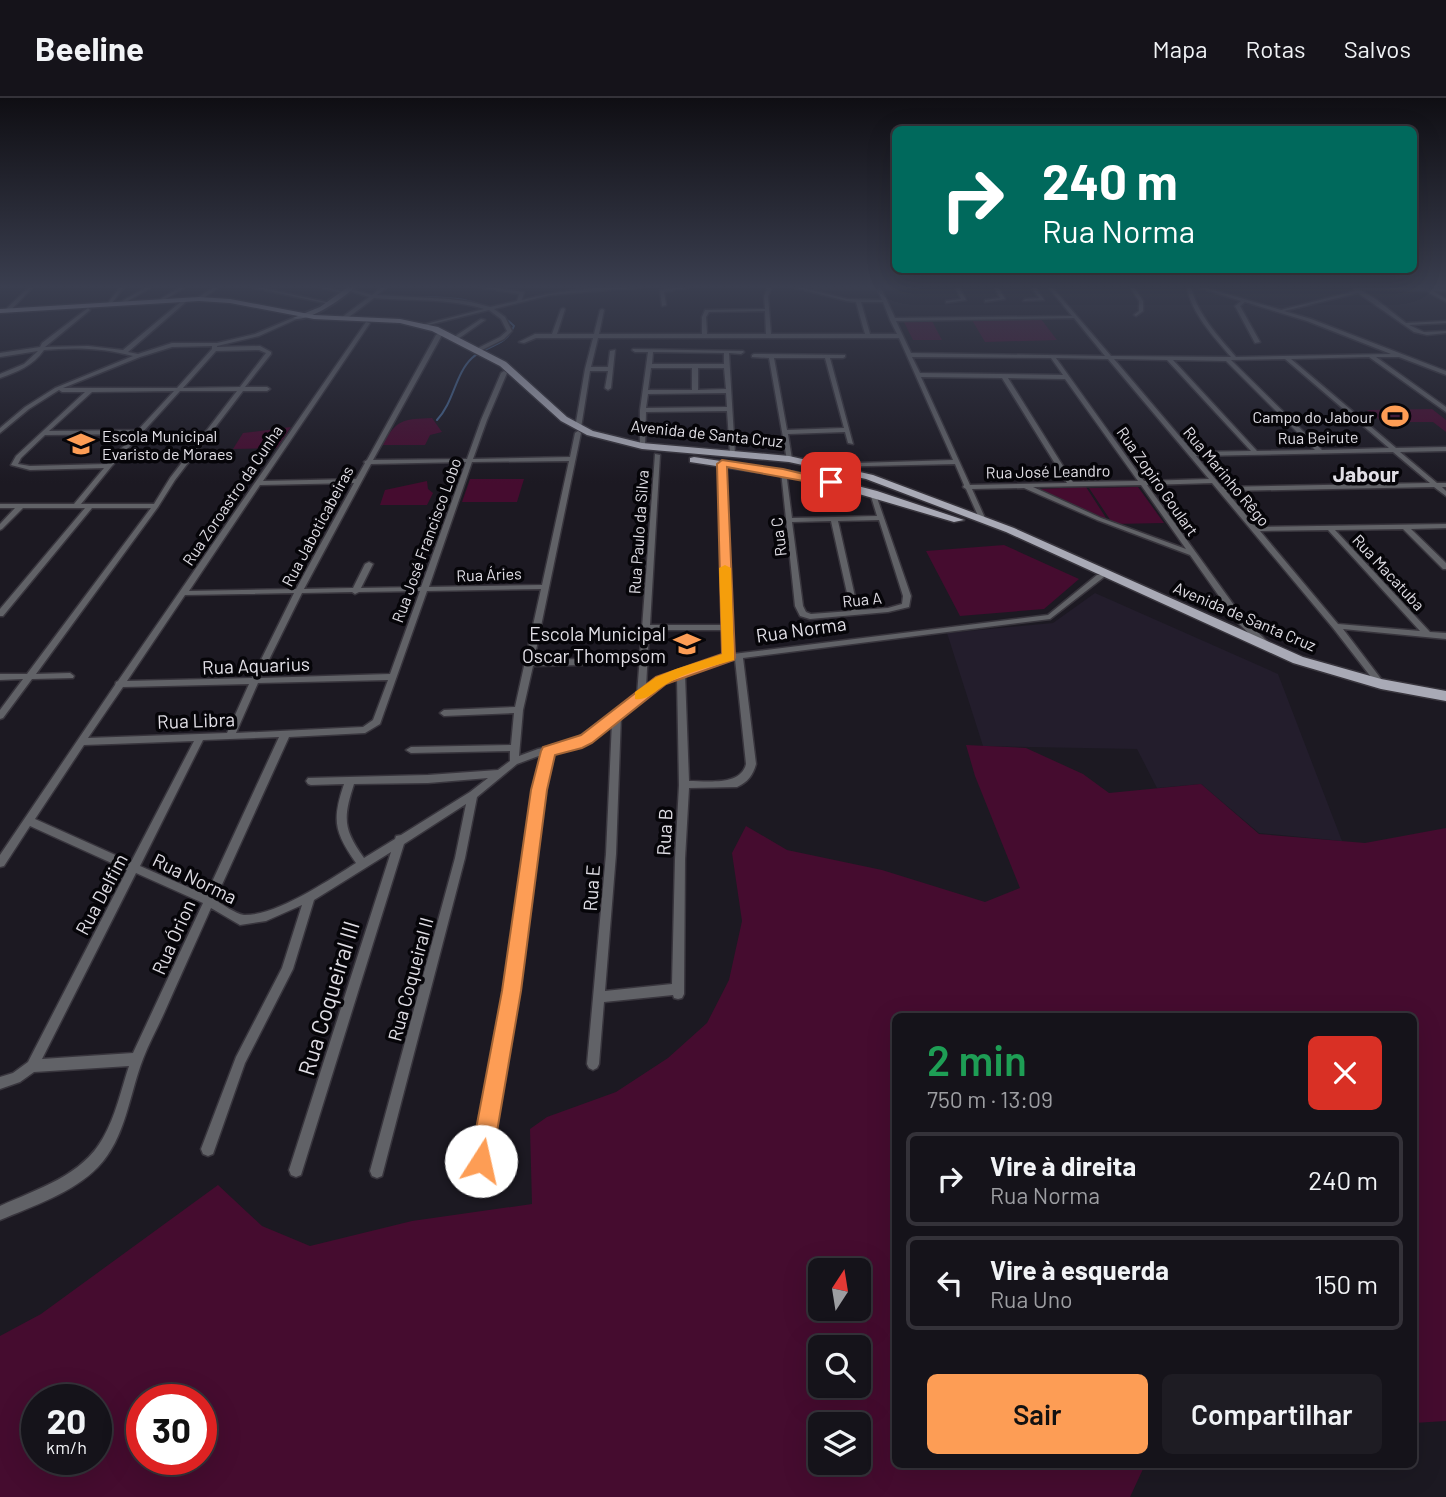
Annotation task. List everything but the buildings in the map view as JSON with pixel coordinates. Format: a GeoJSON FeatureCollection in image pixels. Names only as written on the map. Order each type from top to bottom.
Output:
{"type":"FeatureCollection","features":[{"type":"Feature","properties":{"kind":"main road","name":"Avenida de Santa Cruz"},"geometry":{"type":"LineString","coordinates":[[481,353],[554,419],[608,444],[657,455],[783,472],[873,493],[972,524],[1100,577],[1298,665],[1382,691],[1446,702]]}},
{"type":"Feature","properties":{"kind":"main road","name":"Avenida de Santa Cruz"},"geometry":{"type":"LineString","coordinates":[[481,353],[503,364],[578,431],[642,446],[789,459],[869,477],[982,518],[1270,649],[1381,684],[1446,696]]}},
{"type":"Feature","properties":{"kind":"main road"},"geometry":{"type":"LineString","coordinates":[[722,464],[725,457],[733,453]]}},
{"type":"Feature","properties":{"kind":"main road"},"geometry":{"type":"LineString","coordinates":[[848,486],[868,486],[871,483],[869,477]]}},
{"type":"Feature","properties":{"kind":"street"},"geometry":{"type":"LineString","coordinates":[[0,355],[20,352]]}},
{"type":"Feature","properties":{"kind":"street"},"geometry":{"type":"LineString","coordinates":[[0,376],[25,366],[41,352]]}},
{"type":"Feature","properties":{"kind":"street"},"geometry":{"type":"LineString","coordinates":[[126,352],[138,356]]}},
{"type":"Feature","properties":{"kind":"street"},"geometry":{"type":"LineString","coordinates":[[0,431],[27,408],[57,390],[149,352]]}},
{"type":"Feature","properties":{"kind":"street"},"geometry":{"type":"LineString","coordinates":[[77,505],[209,352]]}},
{"type":"Feature","properties":{"kind":"street"},"geometry":{"type":"LineString","coordinates":[[0,716],[267,352]]}},
{"type":"Feature","properties":{"kind":"street","name":"Rua Zoroastro da Cunha"},"geometry":{"type":"LineString","coordinates":[[120,684],[348,352]]}},
{"type":"Feature","properties":{"kind":"street","name":"Rua Jaboticabeiras"},"geometry":{"type":"LineString","coordinates":[[230,736],[297,593],[356,481],[429,352]]}},
{"type":"Feature","properties":{"kind":"street"},"geometry":{"type":"LineString","coordinates":[[513,762],[519,710],[578,431],[592,352]]}},
{"type":"Feature","properties":{"kind":"street"},"geometry":{"type":"LineString","coordinates":[[608,388],[613,352]]}},
{"type":"Feature","properties":{"kind":"street"},"geometry":{"type":"LineString","coordinates":[[642,446],[643,410],[651,352]]}},
{"type":"Feature","properties":{"kind":"street"},"geometry":{"type":"LineString","coordinates":[[726,352],[733,453]]}},
{"type":"Feature","properties":{"kind":"street"},"geometry":{"type":"LineString","coordinates":[[907,352],[982,518]]}},
{"type":"Feature","properties":{"kind":"street","name":"Rua Marinho Rêgo"},"geometry":{"type":"LineString","coordinates":[[1106,352],[1336,626],[1381,684]]}},
{"type":"Feature","properties":{"kind":"street"},"geometry":{"type":"LineString","coordinates":[[1226,352],[1320,451]]}},
{"type":"Feature","properties":{"kind":"street"},"geometry":{"type":"LineString","coordinates":[[1392,352],[1446,373]]}},
{"type":"Feature","properties":{"kind":"street"},"geometry":{"type":"LineString","coordinates":[[909,355],[1287,358],[1399,355]]}},
{"type":"Feature","properties":{"kind":"street"},"geometry":{"type":"LineString","coordinates":[[754,356],[843,356]]}},
{"type":"Feature","properties":{"kind":"street"},"geometry":{"type":"LineString","coordinates":[[771,356],[789,459]]}},
{"type":"Feature","properties":{"kind":"street"},"geometry":{"type":"LineString","coordinates":[[827,356],[851,443]]}},
{"type":"Feature","properties":{"kind":"street","name":"Rua Zopiro Goulart"},"geometry":{"type":"LineString","coordinates":[[1052,356],[1241,621],[1270,649]]}},
{"type":"Feature","properties":{"kind":"street"},"geometry":{"type":"LineString","coordinates":[[1371,356],[1446,410]]}},
{"type":"Feature","properties":{"kind":"street"},"geometry":{"type":"LineString","coordinates":[[1168,358],[1256,453]]}},
{"type":"Feature","properties":{"kind":"street"},"geometry":{"type":"LineString","coordinates":[[1287,358],[1446,494]]}},
{"type":"Feature","properties":{"kind":"street"},"geometry":{"type":"LineString","coordinates":[[648,366],[727,366]]}},
{"type":"Feature","properties":{"kind":"street"},"geometry":{"type":"LineString","coordinates":[[695,366],[695,391]]}},
{"type":"Feature","properties":{"kind":"street"},"geometry":{"type":"LineString","coordinates":[[587,369],[610,369]]}},
{"type":"Feature","properties":{"kind":"street","name":"Rua José Francisco Lobo"},"geometry":{"type":"LineString","coordinates":[[379,719],[422,590],[504,373]]}},
{"type":"Feature","properties":{"kind":"street"},"geometry":{"type":"LineString","coordinates":[[918,376],[1066,377]]}},
{"type":"Feature","properties":{"kind":"street"},"geometry":{"type":"LineString","coordinates":[[1004,376],[1071,484]]}},
{"type":"Feature","properties":{"kind":"street"},"geometry":{"type":"LineString","coordinates":[[57,390],[267,389]]}},
{"type":"Feature","properties":{"kind":"street"},"geometry":{"type":"LineString","coordinates":[[90,390],[18,457],[14,465],[30,468],[109,466]]}},
{"type":"Feature","properties":{"kind":"street"},"geometry":{"type":"LineString","coordinates":[[645,392],[728,391]]}},
{"type":"Feature","properties":{"kind":"street"},"geometry":{"type":"LineString","coordinates":[[643,410],[729,409]]}},
{"type":"Feature","properties":{"kind":"street"},"geometry":{"type":"LineString","coordinates":[[785,432],[846,430]]}},
{"type":"Feature","properties":{"kind":"street"},"geometry":{"type":"LineString","coordinates":[[44,433],[139,432]]}},
{"type":"Feature","properties":{"kind":"street","name":"Rua Beirute"},"geometry":{"type":"LineString","coordinates":[[1190,454],[1446,449]]}},
{"type":"Feature","properties":{"kind":"street","name":"Rua Paulo da Silva"},"geometry":{"type":"LineString","coordinates":[[641,695],[657,455]]}},
{"type":"Feature","properties":{"kind":"street"},"geometry":{"type":"LineString","coordinates":[[367,462],[570,459]]}},
{"type":"Feature","properties":{"kind":"street"},"geometry":{"type":"LineString","coordinates":[[827,466],[955,463]]}},
{"type":"Feature","properties":{"kind":"street"},"geometry":{"type":"LineString","coordinates":[[722,464],[729,657]]}},
{"type":"Feature","properties":{"kind":"street","name":"Rua C"},"geometry":{"type":"LineString","coordinates":[[783,472],[799,599]]}},
{"type":"Feature","properties":{"kind":"street"},"geometry":{"type":"LineString","coordinates":[[257,483],[356,481]]}},
{"type":"Feature","properties":{"kind":"street","name":"Rua José Leandro"},"geometry":{"type":"LineString","coordinates":[[967,487],[1213,481]]}},
{"type":"Feature","properties":{"kind":"street"},"geometry":{"type":"LineString","coordinates":[[1221,489],[1446,485]]}},
{"type":"Feature","properties":{"kind":"street"},"geometry":{"type":"LineString","coordinates":[[1024,486],[1099,519],[1192,553]]}},
{"type":"Feature","properties":{"kind":"street","name":"Rua A"},"geometry":{"type":"LineString","coordinates":[[799,599],[801,612],[810,617],[899,608],[907,603],[873,493]]}},
{"type":"Feature","properties":{"kind":"street"},"geometry":{"type":"LineString","coordinates":[[0,614],[91,505]]}},
{"type":"Feature","properties":{"kind":"street"},"geometry":{"type":"LineString","coordinates":[[0,506],[156,506]]}},
{"type":"Feature","properties":{"kind":"street"},"geometry":{"type":"LineString","coordinates":[[0,528],[21,506]]}},
{"type":"Feature","properties":{"kind":"street"},"geometry":{"type":"LineString","coordinates":[[789,520],[880,518]]}},
{"type":"Feature","properties":{"kind":"street"},"geometry":{"type":"LineString","coordinates":[[834,520],[855,613]]}},
{"type":"Feature","properties":{"kind":"street"},"geometry":{"type":"LineString","coordinates":[[1254,529],[1446,526]]}},
{"type":"Feature","properties":{"kind":"street"},"geometry":{"type":"LineString","coordinates":[[1405,527],[1446,567]]}},
{"type":"Feature","properties":{"kind":"street","name":"Rua Macatuba"},"geometry":{"type":"LineString","coordinates":[[1330,528],[1429,635]]}},
{"type":"Feature","properties":{"kind":"street"},"geometry":{"type":"LineString","coordinates":[[355,592],[369,564]]}},
{"type":"Feature","properties":{"kind":"street","name":"Rua Norma"},"geometry":{"type":"LineString","coordinates":[[29,821],[208,901],[240,920],[266,916],[310,897],[363,864],[473,795],[503,773],[513,762],[538,752],[576,744],[661,681],[681,672],[740,655],[1050,617],[1100,577]]}},
{"type":"Feature","properties":{"kind":"street","name":"Rua Áries"},"geometry":{"type":"LineString","coordinates":[[183,593],[544,587]]}},
{"type":"Feature","properties":{"kind":"street"},"geometry":{"type":"LineString","coordinates":[[1218,626],[1233,626],[1241,621]]}},
{"type":"Feature","properties":{"kind":"street"},"geometry":{"type":"LineString","coordinates":[[646,628],[727,626]]}},
{"type":"Feature","properties":{"kind":"street"},"geometry":{"type":"LineString","coordinates":[[1336,626],[1446,636]]}},
{"type":"Feature","properties":{"kind":"street"},"geometry":{"type":"LineString","coordinates":[[684,785],[737,783],[747,777],[751,764],[740,655]]}},
{"type":"Feature","properties":{"kind":"street"},"geometry":{"type":"LineString","coordinates":[[529,663],[582,662]]}},
{"type":"Feature","properties":{"kind":"street","name":"Rua B"},"geometry":{"type":"LineString","coordinates":[[601,997],[678,992],[684,785],[681,672]]}},
{"type":"Feature","properties":{"kind":"street"},"geometry":{"type":"LineString","coordinates":[[0,677],[70,676]]}},
{"type":"Feature","properties":{"kind":"street","name":"Rua Aquarius"},"geometry":{"type":"LineString","coordinates":[[120,684],[393,677]]}},
{"type":"Feature","properties":{"kind":"street"},"geometry":{"type":"LineString","coordinates":[[0,863],[120,684]]}},
{"type":"Feature","properties":{"kind":"street"},"geometry":{"type":"LineString","coordinates":[[444,713],[519,710]]}},
{"type":"Feature","properties":{"kind":"street","name":"Rua E"},"geometry":{"type":"LineString","coordinates":[[593,1064],[601,997],[617,715]]}},
{"type":"Feature","properties":{"kind":"street","name":"Rua Libra"},"geometry":{"type":"LineString","coordinates":[[80,742],[355,731],[372,727],[379,719]]}},
{"type":"Feature","properties":{"kind":"street","name":"Rua Órion"},"geometry":{"type":"LineString","coordinates":[[0,1213],[79,1174],[93,1163],[109,1139],[137,1059],[285,735]]}},
{"type":"Feature","properties":{"kind":"street","name":"Rua Delfim"},"geometry":{"type":"LineString","coordinates":[[32,1066],[200,738]]}},
{"type":"Feature","properties":{"kind":"street"},"geometry":{"type":"LineString","coordinates":[[411,750],[513,748]]}},
{"type":"Feature","properties":{"kind":"street"},"geometry":{"type":"LineString","coordinates":[[481,1161],[512,991],[539,790],[549,751]]}},
{"type":"Feature","properties":{"kind":"street"},"geometry":{"type":"LineString","coordinates":[[311,781],[428,779],[503,773]]}},
{"type":"Feature","properties":{"kind":"street"},"geometry":{"type":"LineString","coordinates":[[350,780],[339,822],[346,841],[363,864]]}},
{"type":"Feature","properties":{"kind":"street","name":"Rua Coqueiral II"},"geometry":{"type":"LineString","coordinates":[[377,1171],[457,871],[473,795]]}},
{"type":"Feature","properties":{"kind":"street","name":"Rua Coqueiral III"},"geometry":{"type":"LineString","coordinates":[[296,1170],[400,839]]}},
{"type":"Feature","properties":{"kind":"street"},"geometry":{"type":"LineString","coordinates":[[208,1149],[240,1061],[283,977],[310,897]]}},
{"type":"Feature","properties":{"kind":"street"},"geometry":{"type":"LineString","coordinates":[[0,1083],[16,1078],[32,1066],[137,1059]]}},
{"type":"Feature","properties":{"kind":"shaded area"},"geometry":{"type":"Polygon","coordinates":[[[1432,409],[1446,420],[1446,432],[1433,422],[1382,422],[1367,410],[1432,409]]]}},
{"type":"Feature","properties":{"kind":"shaded area"},"geometry":{"type":"Polygon","coordinates":[[[432,418],[442,432],[430,435],[425,445],[382,445],[392,430],[402,422],[432,418]]]}},
{"type":"Feature","properties":{"kind":"shaded area"},"geometry":{"type":"Polygon","coordinates":[[[291,427],[277,448],[233,449],[243,433],[291,427]]]}},
{"type":"Feature","properties":{"kind":"shaded area"},"geometry":{"type":"Polygon","coordinates":[[[470,479],[524,479],[517,502],[462,502],[470,479]]]}},
{"type":"Feature","properties":{"kind":"shaded area"},"geometry":{"type":"Polygon","coordinates":[[[427,481],[428,489],[433,493],[427,505],[380,505],[385,490],[427,481]]]}},
{"type":"Feature","properties":{"kind":"shaded area"},"geometry":{"type":"Polygon","coordinates":[[[1086,487],[1108,521],[1037,489],[1086,487]]]}},
{"type":"Feature","properties":{"kind":"shaded area"},"geometry":{"type":"Polygon","coordinates":[[[1138,487],[1164,523],[1113,524],[1089,488],[1138,487]]]}},
{"type":"Feature","properties":{"kind":"shaded area"},"geometry":{"type":"Polygon","coordinates":[[[1004,545],[1079,579],[1044,609],[960,616],[926,551],[1004,545]]]}},
{"type":"Feature","properties":{"kind":"shaded area"},"geometry":{"type":"Polygon","coordinates":[[[1095,593],[1278,674],[1342,841],[1259,833],[1201,784],[1157,788],[1137,749],[983,746],[947,633],[1053,623],[1095,593]]]}},
{"type":"Feature","properties":{"kind":"shaded area"},"geometry":{"type":"Polygon","coordinates":[[[966,745],[1026,748],[1083,774],[1109,793],[1201,784],[1259,834],[1365,843],[1446,828],[1446,1421],[1417,1423],[1417,1013],[892,1013],[892,1468],[1147,1468],[1143,1469],[1130,1497],[0,1497],[0,1336],[41,1314],[218,1185],[262,1226],[310,1246],[412,1221],[532,1204],[530,1129],[547,1117],[616,1092],[668,1058],[707,1023],[729,980],[742,921],[732,853],[746,826],[787,850],[882,870],[985,902],[1020,888],[975,776],[966,745]]]}},
{"type":"Feature","properties":{"kind":"waterway"},"geometry":{"type":"LineString","coordinates":[[437,420],[466,365],[480,352]]}},
{"type":"Feature","properties":{"kind":"slow traffic"},"geometry":{"type":"LineString","coordinates":[[640,695],[681,672],[729,657],[725,568]]}},
{"type":"Feature","properties":{"kind":"place","name":"Campo do Jabour"},"geometry":{"type":"Point","coordinates":[1395,416]}},
{"type":"Feature","properties":{"kind":"place","name":"Escola Municipal Evaristo de Moraes"},"geometry":{"type":"Point","coordinates":[81,444]}},
{"type":"Feature","properties":{"kind":"place","name":"Escola Municipal Oscar Thompsom"},"geometry":{"type":"Point","coordinates":[687,644]}},
{"type":"Feature","properties":{"kind":"district","name":"Jabour"},"geometry":{"type":"Point","coordinates":[1366,473]}},
{"type":"Feature","properties":{"kind":"route"},"geometry":{"type":"LineString","coordinates":[[481,1161],[512,991],[539,790],[549,751],[587,739],[661,681],[702,664],[729,657],[722,464],[831,482]]}}]}
